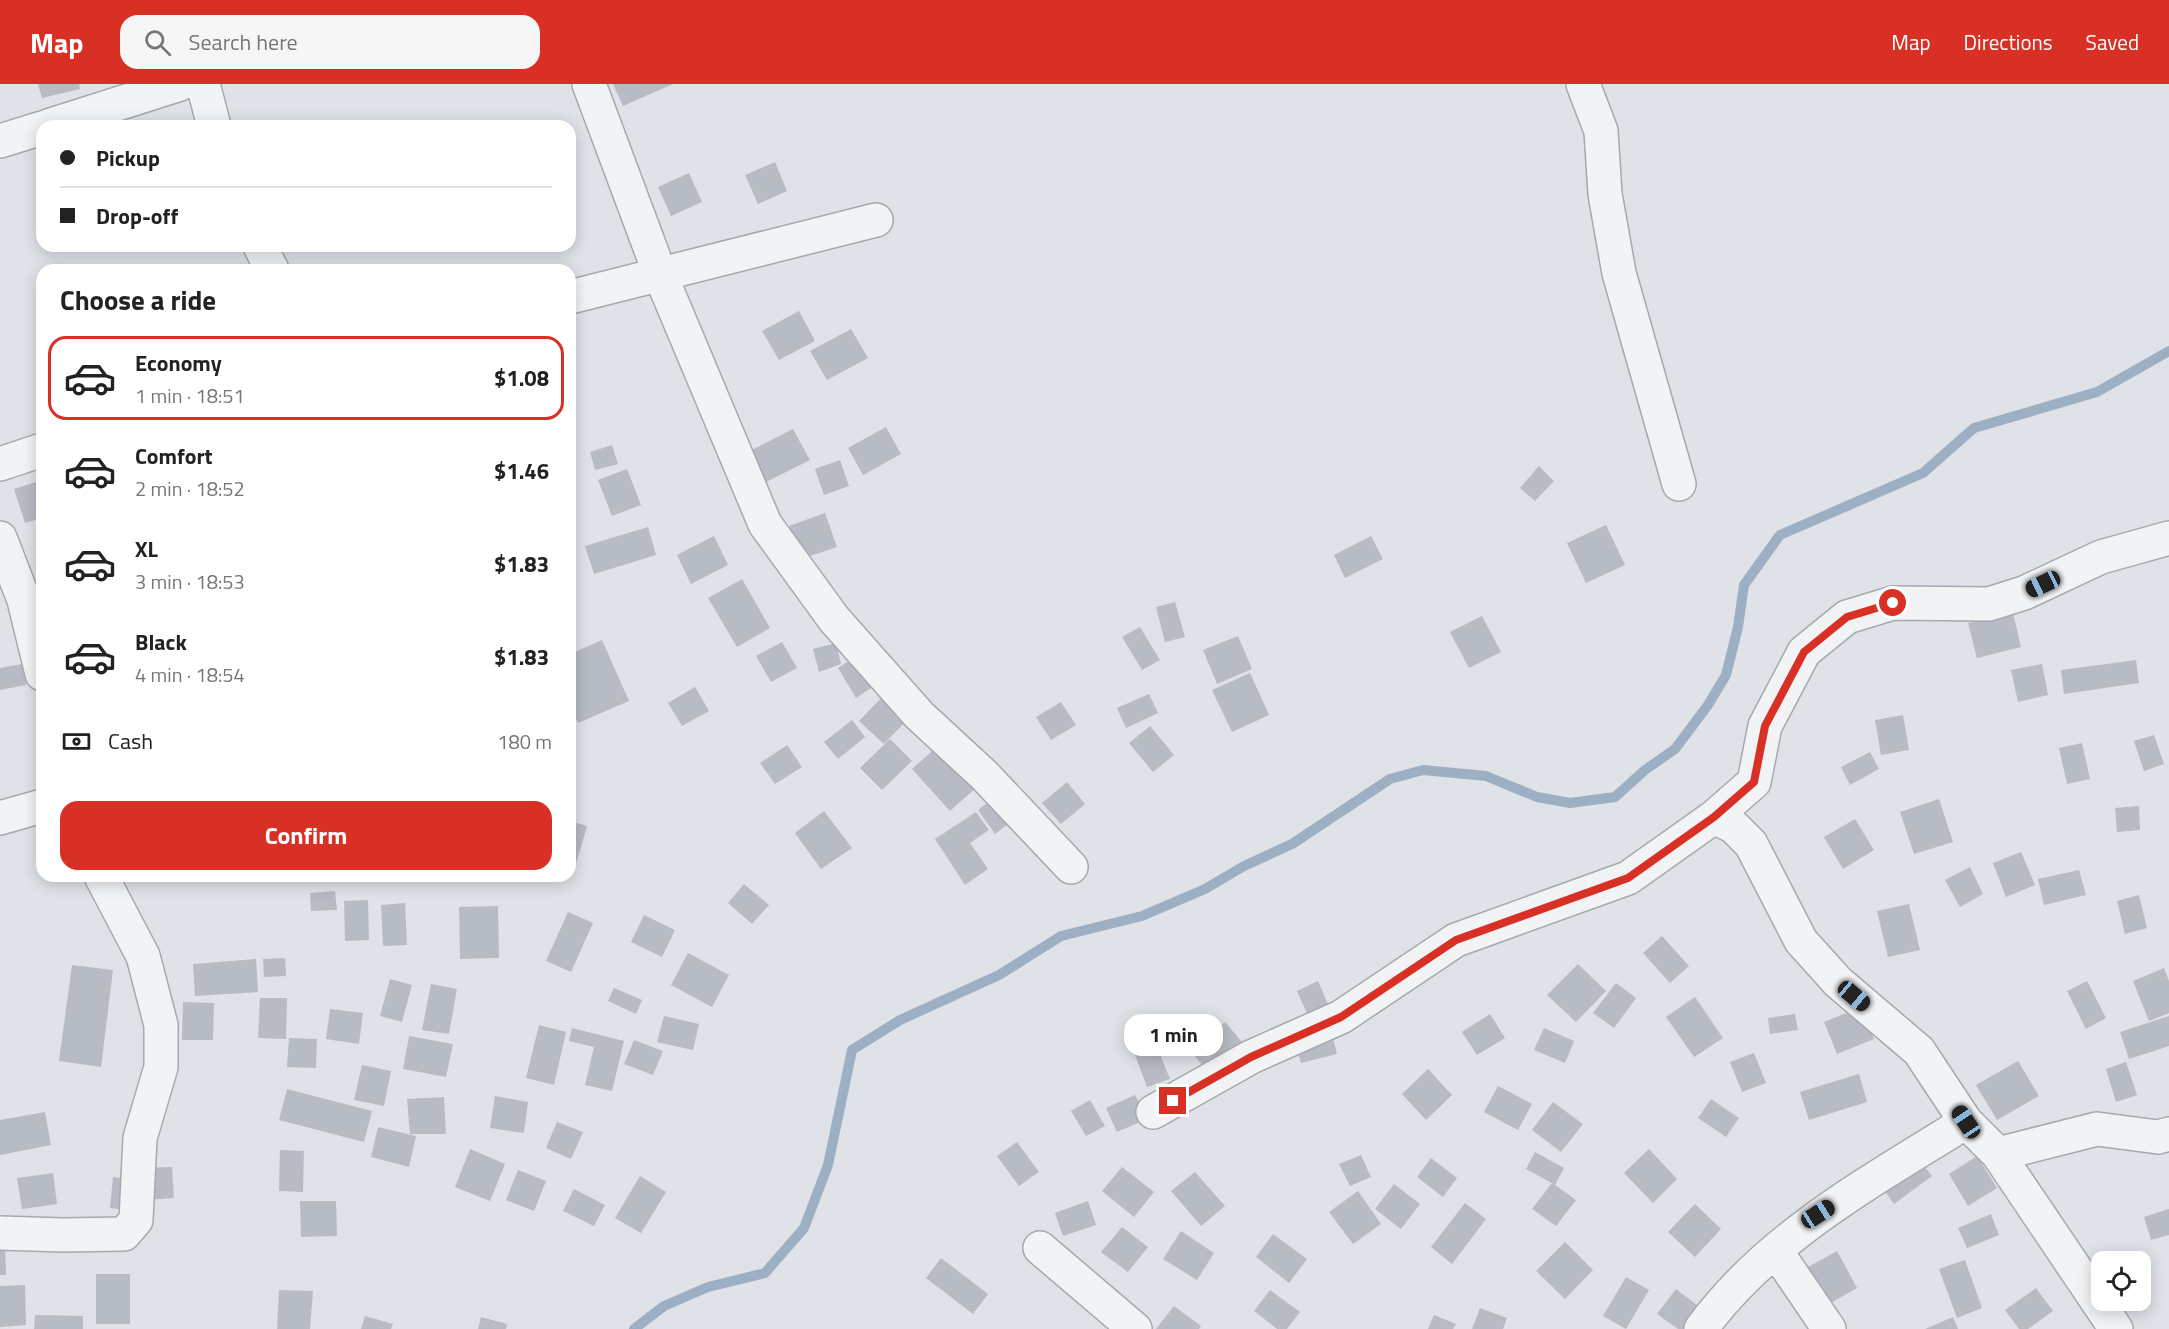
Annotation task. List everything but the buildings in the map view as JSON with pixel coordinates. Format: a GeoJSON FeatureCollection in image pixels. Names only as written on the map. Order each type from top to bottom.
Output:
{"type":"FeatureCollection","features":[{"type":"Feature","properties":{"kind":"street"},"geometry":{"type":"LineString","coordinates":[[67,120],[180,84]]}},
{"type":"Feature","properties":{"kind":"street"},"geometry":{"type":"LineString","coordinates":[[203,84],[212,120]]}},
{"type":"Feature","properties":{"kind":"street"},"geometry":{"type":"LineString","coordinates":[[589,84],[660,274],[765,524],[841,628],[919,715],[984,775],[1071,867]]}},
{"type":"Feature","properties":{"kind":"street"},"geometry":{"type":"LineString","coordinates":[[1583,84],[1601,131],[1605,194],[1619,273],[1679,483]]}},
{"type":"Feature","properties":{"kind":"street"},"geometry":{"type":"LineString","coordinates":[[0,141],[36,130]]}},
{"type":"Feature","properties":{"kind":"street"},"geometry":{"type":"LineString","coordinates":[[576,295],[876,220]]}},
{"type":"Feature","properties":{"kind":"street"},"geometry":{"type":"LineString","coordinates":[[0,464],[36,452]]}},
{"type":"Feature","properties":{"kind":"street"},"geometry":{"type":"LineString","coordinates":[[0,538],[24,600],[36,649]]}},
{"type":"Feature","properties":{"kind":"street"},"geometry":{"type":"LineString","coordinates":[[1153,1112],[1251,1057],[1341,1017],[1456,940],[1628,878],[1714,817],[1754,782],[1765,726],[1804,652],[1847,617],[1893,603],[1989,604],[2024,593],[2101,557],[2169,538]]}},
{"type":"Feature","properties":{"kind":"street"},"geometry":{"type":"LineString","coordinates":[[0,818],[36,808]]}},
{"type":"Feature","properties":{"kind":"street"},"geometry":{"type":"LineString","coordinates":[[1714,817],[1734,827],[1751,844],[1800,941],[1838,982],[1919,1051],[1966,1122],[1998,1154],[2116,1329]]}},
{"type":"Feature","properties":{"kind":"street"},"geometry":{"type":"LineString","coordinates":[[0,1233],[63,1236],[124,1234],[136,1220],[140,1138],[161,1067],[161,1025],[143,956],[104,882]]}},
{"type":"Feature","properties":{"kind":"street"},"geometry":{"type":"LineString","coordinates":[[1701,1329],[1719,1305],[1818,1214],[1966,1122]]}},
{"type":"Feature","properties":{"kind":"street"},"geometry":{"type":"LineString","coordinates":[[1998,1154],[2097,1129],[2158,1137],[2169,1134]]}},
{"type":"Feature","properties":{"kind":"street"},"geometry":{"type":"LineString","coordinates":[[1040,1248],[1135,1329]]}},
{"type":"Feature","properties":{"kind":"street"},"geometry":{"type":"LineString","coordinates":[[1776,1251],[1828,1329]]}},
{"type":"Feature","properties":{"kind":"waterway"},"geometry":{"type":"LineString","coordinates":[[634,1329],[664,1306],[708,1287],[765,1273],[804,1228],[828,1165],[852,1050],[900,1020],[999,975],[1061,936],[1142,916],[1205,889],[1244,866],[1292,844],[1390,779],[1423,770],[1486,776],[1537,797],[1570,803],[1615,797],[1645,770],[1675,749],[1708,705],[1726,675],[1738,627],[1744,585],[1780,535],[1923,473],[1974,428],[2097,392],[2169,351]]}},
{"type":"Feature","properties":{"kind":"route"},"geometry":{"type":"LineString","coordinates":[[1173,1101],[1251,1057],[1341,1017],[1456,940],[1628,878],[1714,817],[1754,782],[1765,726],[1804,652],[1847,617],[1893,603]]}}]}
